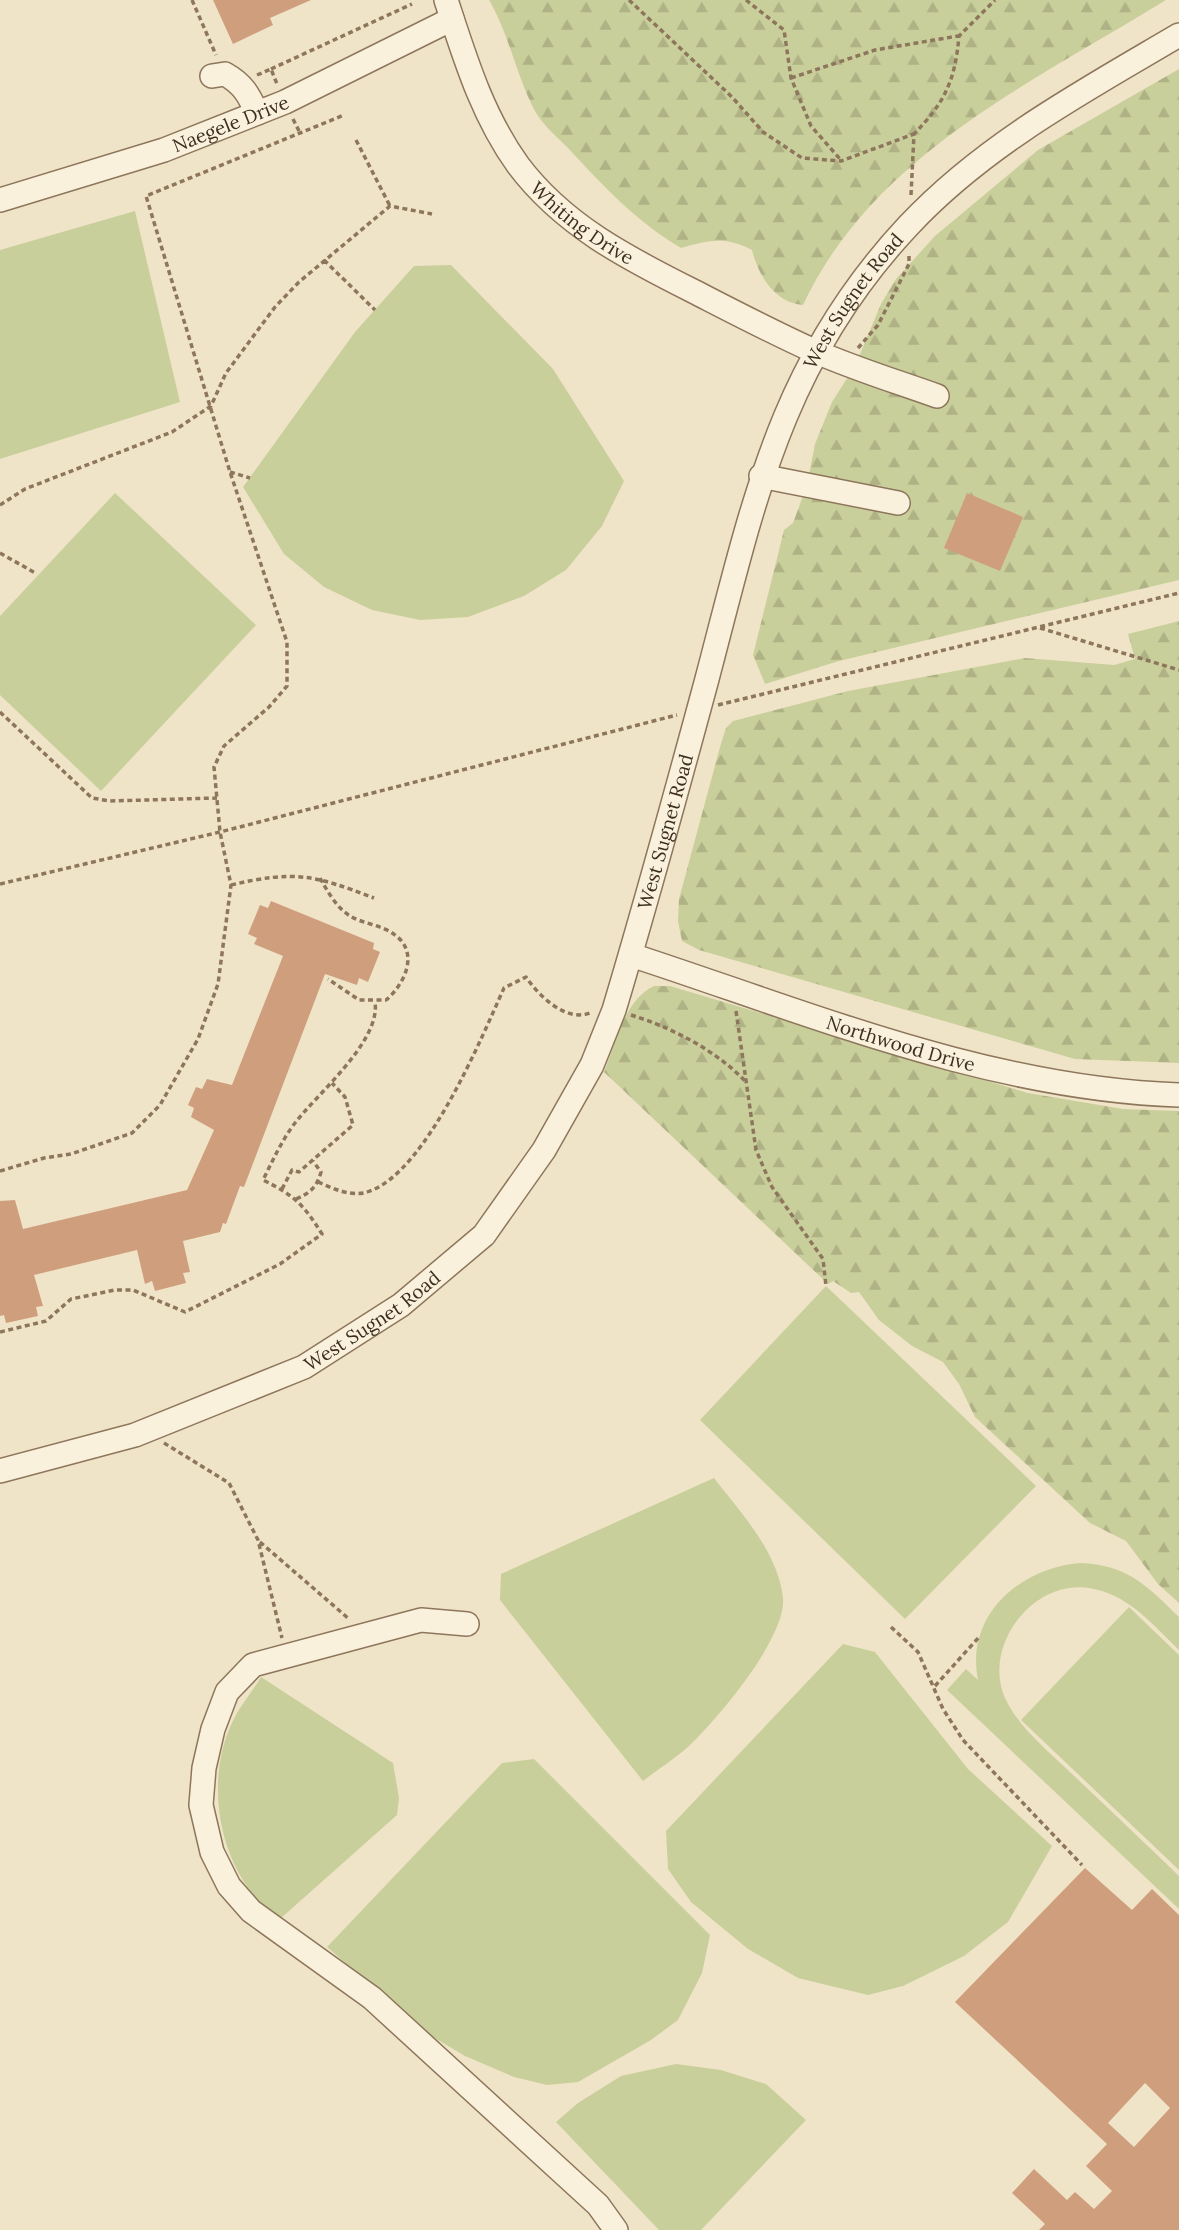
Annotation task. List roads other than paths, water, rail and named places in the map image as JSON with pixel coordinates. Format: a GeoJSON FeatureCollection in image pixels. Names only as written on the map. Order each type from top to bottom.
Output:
{"type":"FeatureCollection","features":[{"type":"Feature","properties":{"kind":"street","name":"Naegele Drive"},"geometry":{"type":"LineString","coordinates":[[0,200],[164,150],[257,113],[449,10]]}},
{"type":"Feature","properties":{"kind":"street","name":"Whiting Drive"},"geometry":{"type":"LineString","coordinates":[[449,10],[488,116],[519,165],[553,204],[595,238],[815,351],[937,396]]}},
{"type":"Feature","properties":{"kind":"street","name":"West Sugnet Road"},"geometry":{"type":"LineString","coordinates":[[0,1471],[135,1435],[304,1367],[401,1306],[484,1235],[544,1150],[592,1065],[605,1009],[631,955],[761,476],[786,411],[815,351],[873,265],[910,224],[959,178],[1037,119],[1179,35]]}},
{"type":"Feature","properties":{"kind":"street"},"geometry":{"type":"LineString","coordinates":[[212,76],[225,74],[237,80],[248,92],[257,113]]}},
{"type":"Feature","properties":{"kind":"street"},"geometry":{"type":"LineString","coordinates":[[761,476],[898,503]]}},
{"type":"Feature","properties":{"kind":"street","name":"Northwood Drive"},"geometry":{"type":"LineString","coordinates":[[631,955],[976,1068],[1090,1087],[1179,1095]]}},
{"type":"Feature","properties":{"kind":"street"},"geometry":{"type":"LineString","coordinates":[[467,1624],[421,1620],[253,1665],[227,1692],[213,1729],[204,1768],[201,1805],[212,1852],[229,1886],[251,1911],[372,1998],[597,2205],[616,2230]]}}]}
